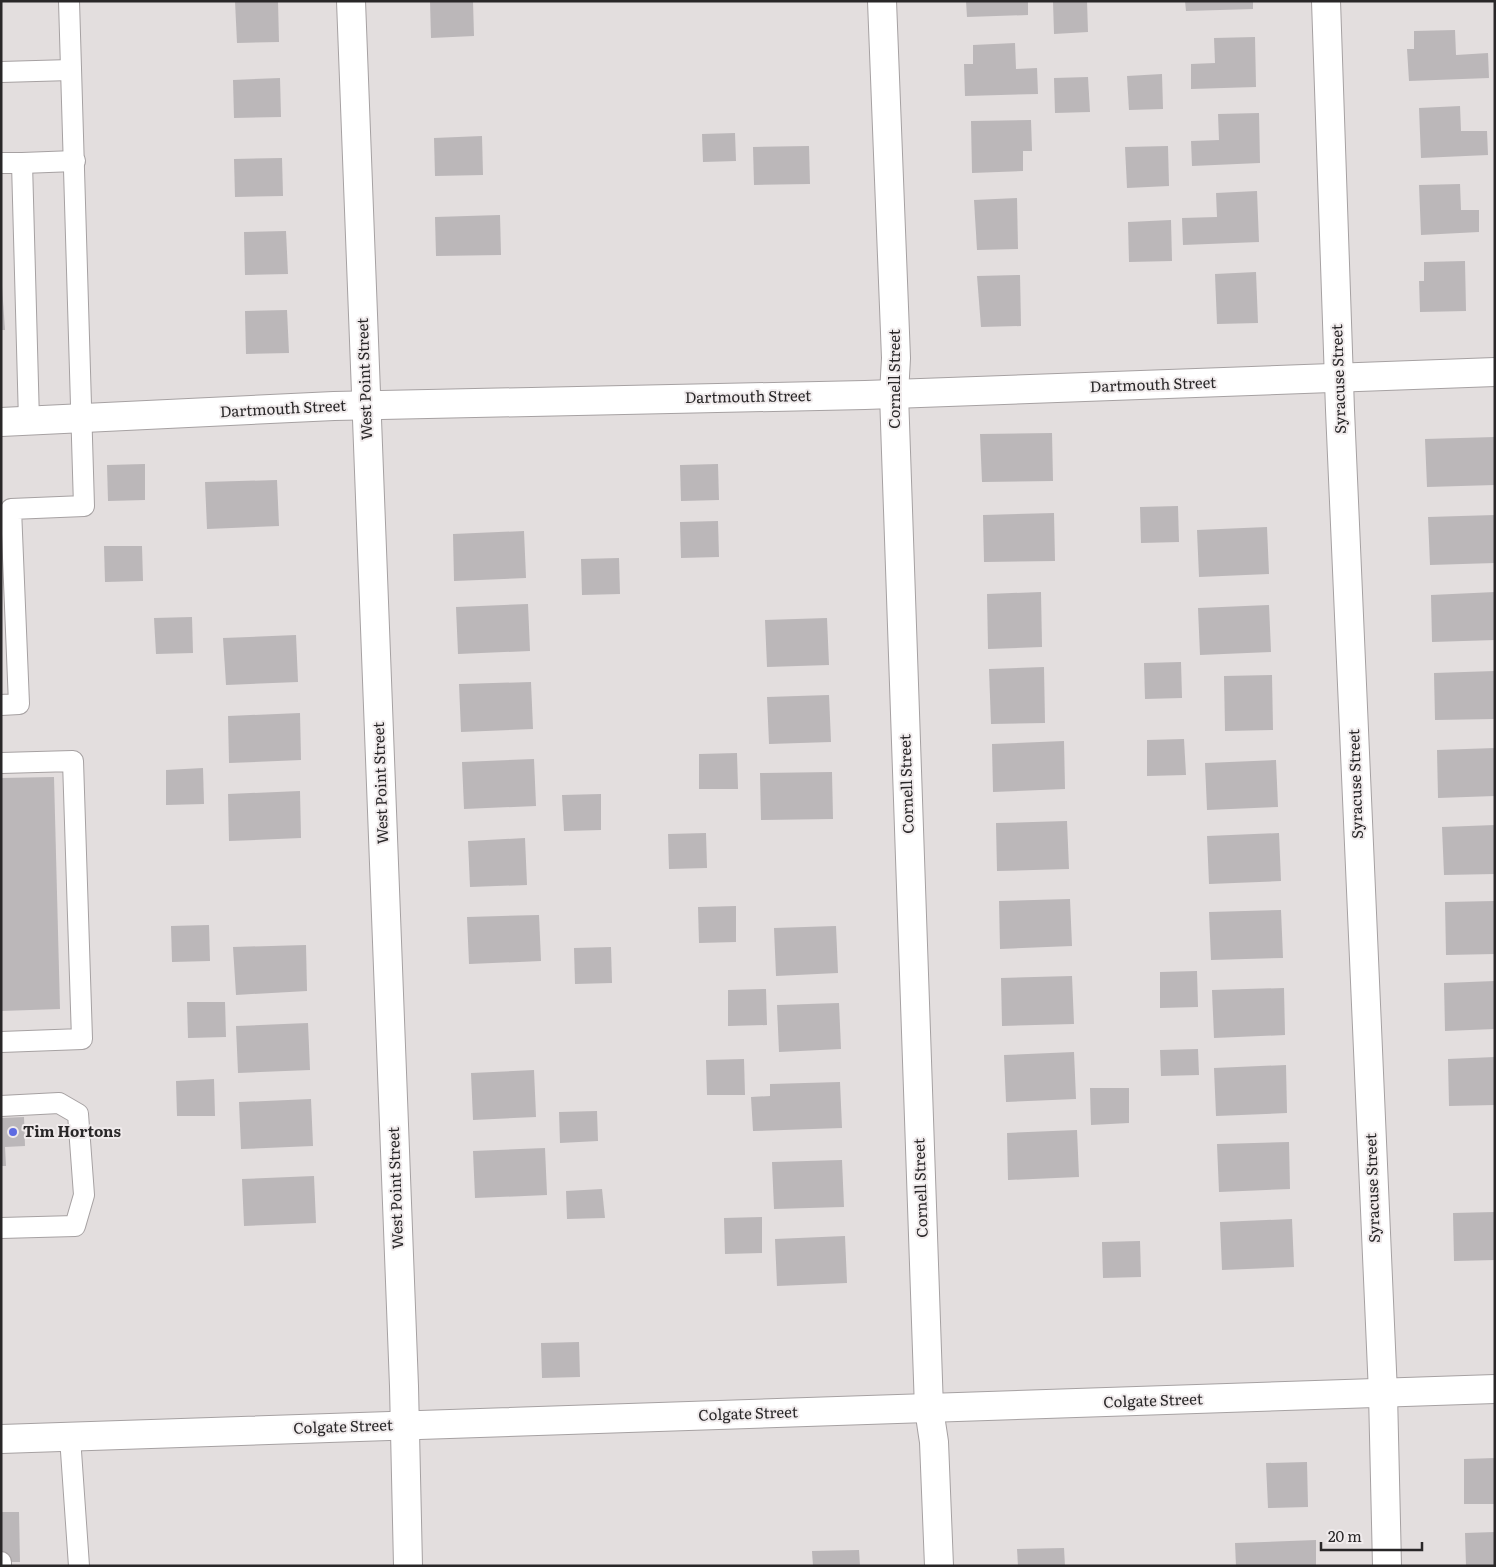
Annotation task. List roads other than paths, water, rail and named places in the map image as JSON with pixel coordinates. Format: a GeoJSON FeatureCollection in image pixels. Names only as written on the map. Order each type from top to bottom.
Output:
{"type":"FeatureCollection","features":[{"type":"Feature","properties":{"kind":"street","name":"West Point Street"},"geometry":{"type":"LineString","coordinates":[[351,1],[404,1386],[403,1425],[408,1566]]}},
{"type":"Feature","properties":{"kind":"street","name":"Cornell Street"},"geometry":{"type":"LineString","coordinates":[[882,1],[896,358],[894,394],[929,1409],[934,1442],[939,1566]]}},
{"type":"Feature","properties":{"kind":"street","name":"Syracuse Street"},"geometry":{"type":"LineString","coordinates":[[1326,1],[1339,378],[1383,1393],[1387,1566]]}},
{"type":"Feature","properties":{"kind":"street","name":"Dartmouth Street"},"geometry":{"type":"LineString","coordinates":[[1,422],[366,406],[894,394],[1495,372]]}},
{"type":"Feature","properties":{"kind":"street","name":"Colgate Street"},"geometry":{"type":"LineString","coordinates":[[1,1439],[1495,1389]]}},
{"type":"Feature","properties":{"kind":"lane"},"geometry":{"type":"LineString","coordinates":[[1,705],[18,704],[7,544],[11,509],[84,506],[69,1]]}},
{"type":"Feature","properties":{"kind":"lane"},"geometry":{"type":"LineString","coordinates":[[1,72],[71,70]]}},
{"type":"Feature","properties":{"kind":"lane"},"geometry":{"type":"LineString","coordinates":[[1,163],[75,161]]}},
{"type":"Feature","properties":{"kind":"lane"},"geometry":{"type":"LineString","coordinates":[[22,163],[29,421]]}},
{"type":"Feature","properties":{"kind":"lane"},"geometry":{"type":"LineString","coordinates":[[1,763],[73,760],[82,1039],[1,1042]]}},
{"type":"Feature","properties":{"kind":"lane"},"geometry":{"type":"LineString","coordinates":[[1,1106],[59,1103],[78,1114],[84,1194],[75,1226],[1,1228]]}},
{"type":"Feature","properties":{"kind":"lane"},"geometry":{"type":"LineString","coordinates":[[70,1437],[79,1566]]}},
{"type":"Feature","properties":{"kind":"place","name":"Tim Hortons"},"geometry":{"type":"Point","coordinates":[13,1132]}}]}
